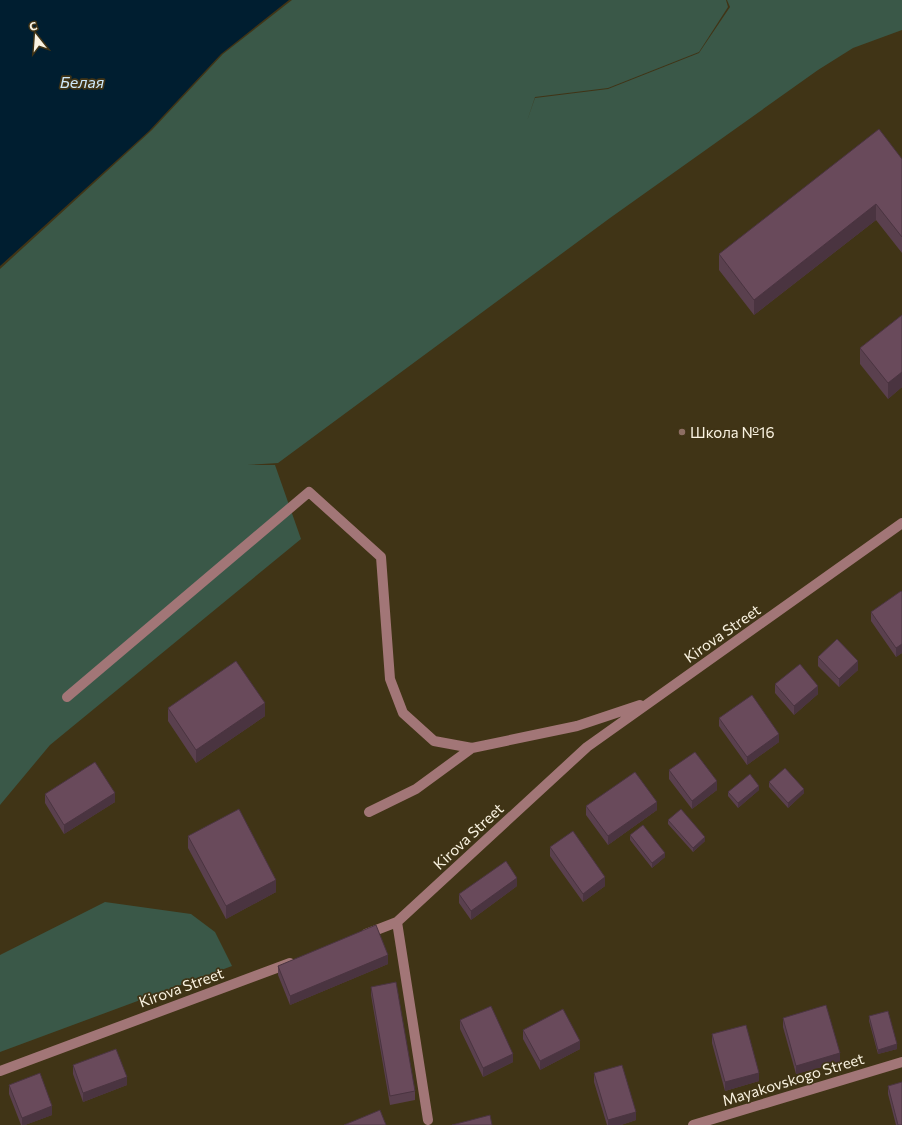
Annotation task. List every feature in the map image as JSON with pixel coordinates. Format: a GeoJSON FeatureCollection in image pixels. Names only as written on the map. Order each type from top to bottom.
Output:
{"type":"FeatureCollection","features":[{"type":"Feature","properties":{"kind":"street"},"geometry":{"type":"LineString","coordinates":[[67,697],[309,492],[381,556],[390,679],[403,713],[434,740],[472,748],[577,726],[650,702]]}},
{"type":"Feature","properties":{"kind":"street","name":"Kirova Street"},"geometry":{"type":"LineString","coordinates":[[353,939],[397,922],[587,747],[902,523]]}},
{"type":"Feature","properties":{"kind":"street"},"geometry":{"type":"LineString","coordinates":[[369,812],[416,789],[472,748]]}},
{"type":"Feature","properties":{"kind":"street"},"geometry":{"type":"LineString","coordinates":[[397,922],[428,1120]]}},
{"type":"Feature","properties":{"kind":"street","name":"Kirova Street"},"geometry":{"type":"LineString","coordinates":[[0,1071],[302,958]]}},
{"type":"Feature","properties":{"kind":"street","name":"Mayakovskogo Street"},"geometry":{"type":"LineString","coordinates":[[693,1125],[902,1062]]}},
{"type":"Feature","properties":{"kind":"green space"},"geometry":{"type":"Polygon","coordinates":[[[292,0],[726,0],[728,7],[699,52],[608,88],[535,97],[527,121],[535,98],[608,89],[699,53],[730,7],[727,0],[902,0],[902,30],[853,48],[818,70],[610,218],[278,463],[247,465],[275,465],[301,539],[50,745],[0,805],[0,269],[152,130],[223,54],[292,0]]]}},
{"type":"Feature","properties":{"kind":"green space"},"geometry":{"type":"Polygon","coordinates":[[[105,902],[191,914],[215,932],[232,966],[0,1052],[0,955],[105,902]]]}},
{"type":"Feature","properties":{"kind":"water","name":"Белая"},"geometry":{"type":"Polygon","coordinates":[[[0,0],[289,0],[221,54],[149,131],[0,266],[0,0]]]}},
{"type":"Feature","properties":{"kind":"building"},"geometry":{"type":"Polygon","coordinates":[[[879,129],[902,159],[902,237],[876,204],[754,300],[719,254],[879,129]]]}},
{"type":"Feature","properties":{"kind":"building"},"geometry":{"type":"Polygon","coordinates":[[[902,315],[902,372],[888,383],[860,348],[902,315]]]}},
{"type":"Feature","properties":{"kind":"building"},"geometry":{"type":"Polygon","coordinates":[[[901,591],[902,644],[896,648],[871,612],[901,591]]]}},
{"type":"Feature","properties":{"kind":"building"},"geometry":{"type":"Polygon","coordinates":[[[837,639],[858,661],[839,679],[818,657],[837,639]]]}},
{"type":"Feature","properties":{"kind":"building"},"geometry":{"type":"Polygon","coordinates":[[[236,661],[265,703],[196,750],[168,708],[236,661]]]}},
{"type":"Feature","properties":{"kind":"building"},"geometry":{"type":"Polygon","coordinates":[[[800,664],[818,686],[794,706],[775,684],[800,664]]]}},
{"type":"Feature","properties":{"kind":"building"},"geometry":{"type":"Polygon","coordinates":[[[752,695],[779,734],[747,757],[719,718],[752,695]]]}},
{"type":"Feature","properties":{"kind":"building"},"geometry":{"type":"Polygon","coordinates":[[[695,752],[717,781],[692,801],[669,770],[695,752]]]}},
{"type":"Feature","properties":{"kind":"building"},"geometry":{"type":"Polygon","coordinates":[[[95,762],[115,793],[64,825],[45,794],[95,762]]]}},
{"type":"Feature","properties":{"kind":"building"},"geometry":{"type":"Polygon","coordinates":[[[785,768],[804,789],[788,803],[769,782],[785,768]]]}},
{"type":"Feature","properties":{"kind":"building"},"geometry":{"type":"Polygon","coordinates":[[[635,772],[657,802],[608,836],[586,806],[635,772]]]}},
{"type":"Feature","properties":{"kind":"building"},"geometry":{"type":"Polygon","coordinates":[[[750,774],[759,786],[738,803],[728,792],[750,774]]]}},
{"type":"Feature","properties":{"kind":"building"},"geometry":{"type":"Polygon","coordinates":[[[239,809],[276,880],[226,906],[188,836],[239,809]]]}},
{"type":"Feature","properties":{"kind":"building"},"geometry":{"type":"Polygon","coordinates":[[[681,809],[705,837],[693,848],[668,820],[681,809]]]}},
{"type":"Feature","properties":{"kind":"building"},"geometry":{"type":"Polygon","coordinates":[[[643,825],[665,853],[652,863],[630,835],[643,825]]]}},
{"type":"Feature","properties":{"kind":"building"},"geometry":{"type":"Polygon","coordinates":[[[573,831],[605,877],[583,894],[550,847],[573,831]]]}},
{"type":"Feature","properties":{"kind":"building"},"geometry":{"type":"Polygon","coordinates":[[[506,861],[517,878],[471,911],[459,894],[506,861]]]}},
{"type":"Feature","properties":{"kind":"building"},"geometry":{"type":"Polygon","coordinates":[[[376,925],[388,955],[290,996],[278,966],[376,925]]]}},
{"type":"Feature","properties":{"kind":"building"},"geometry":{"type":"Polygon","coordinates":[[[396,982],[415,1091],[390,1096],[371,987],[396,982]]]}},
{"type":"Feature","properties":{"kind":"building"},"geometry":{"type":"Polygon","coordinates":[[[826,1005],[840,1053],[796,1066],[783,1018],[826,1005]]]}},
{"type":"Feature","properties":{"kind":"building"},"geometry":{"type":"Polygon","coordinates":[[[491,1006],[513,1054],[483,1068],[460,1020],[491,1006]]]}},
{"type":"Feature","properties":{"kind":"building"},"geometry":{"type":"Polygon","coordinates":[[[563,1009],[580,1041],[540,1061],[523,1030],[563,1009]]]}},
{"type":"Feature","properties":{"kind":"building"},"geometry":{"type":"Polygon","coordinates":[[[888,1011],[897,1044],[878,1050],[869,1016],[888,1011]]]}},
{"type":"Feature","properties":{"kind":"building"},"geometry":{"type":"Polygon","coordinates":[[[746,1025],[759,1073],[725,1082],[712,1034],[746,1025]]]}},
{"type":"Feature","properties":{"kind":"building"},"geometry":{"type":"Polygon","coordinates":[[[116,1049],[127,1077],[83,1093],[73,1065],[116,1049]]]}},
{"type":"Feature","properties":{"kind":"building"},"geometry":{"type":"Polygon","coordinates":[[[622,1065],[636,1112],[608,1120],[594,1073],[622,1065]]]}},
{"type":"Feature","properties":{"kind":"building"},"geometry":{"type":"Polygon","coordinates":[[[40,1073],[52,1106],[22,1118],[9,1085],[40,1073]]]}},
{"type":"Feature","properties":{"kind":"building"},"geometry":{"type":"Polygon","coordinates":[[[902,1082],[902,1125],[898,1125],[888,1086],[902,1082]]]}},
{"type":"Feature","properties":{"kind":"building"},"geometry":{"type":"Polygon","coordinates":[[[380,1110],[386,1125],[344,1125],[380,1110]]]}},
{"type":"Feature","properties":{"kind":"building"},"geometry":{"type":"Polygon","coordinates":[[[490,1115],[492,1125],[452,1125],[490,1115]]]}},
{"type":"Feature","properties":{"kind":"place","name":"Школа №16"},"geometry":{"type":"Point","coordinates":[682,432]}}]}
